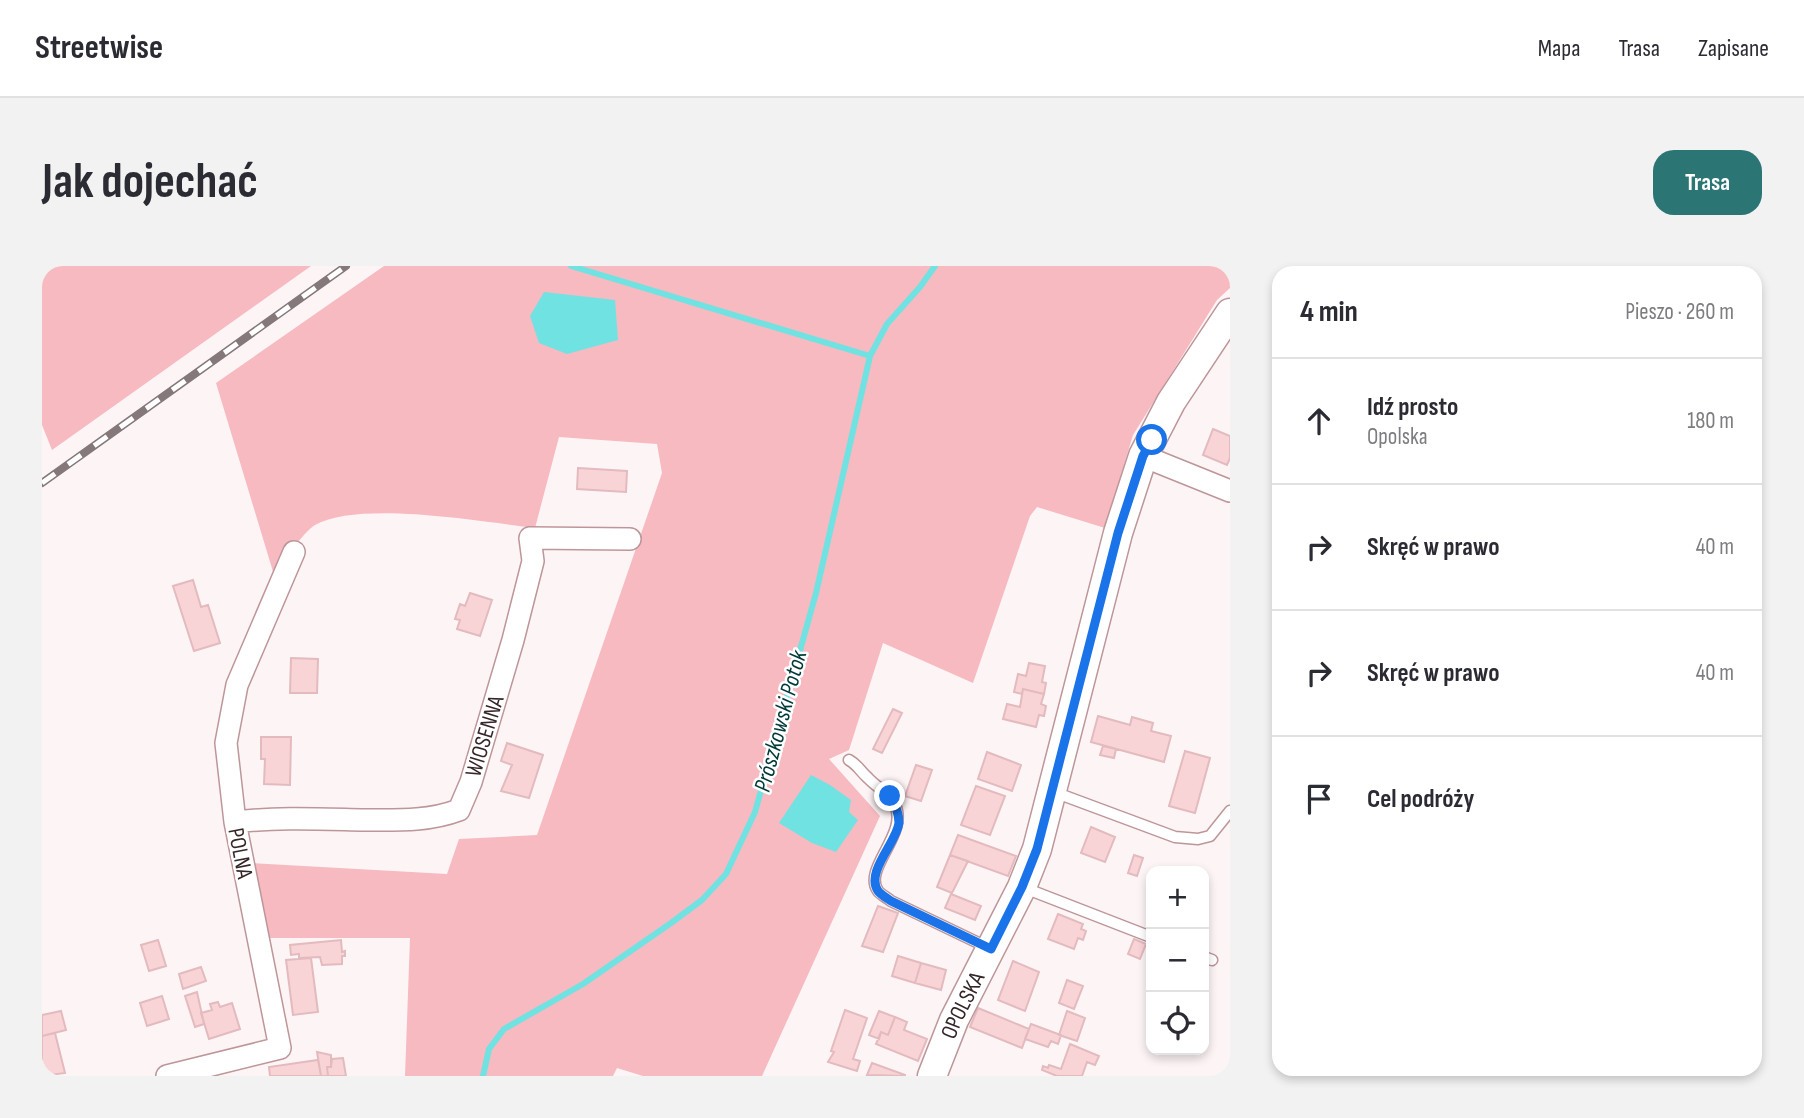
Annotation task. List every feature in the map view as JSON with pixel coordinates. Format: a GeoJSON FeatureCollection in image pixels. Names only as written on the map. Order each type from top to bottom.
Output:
{"type":"FeatureCollection","features":[{"type":"Feature","properties":{"kind":"street","name":"OPOLSKA"},"geometry":{"type":"LineString","coordinates":[[932,1076],[954,1020],[1022,887],[1037,849],[1118,533],[1143,456],[1171,402],[1230,313]]}},
{"type":"Feature","properties":{"kind":"street"},"geometry":{"type":"LineString","coordinates":[[1143,456],[1230,491]]}},
{"type":"Feature","properties":{"kind":"street","name":"WIOSENNA"},"geometry":{"type":"LineString","coordinates":[[235,822],[267,818],[403,820],[437,818],[459,810],[471,782],[516,627],[533,561],[530,538],[630,539]]}},
{"type":"Feature","properties":{"kind":"street","name":"POLNA"},"geometry":{"type":"LineString","coordinates":[[167,1076],[280,1048],[235,822],[226,743],[237,685],[294,552]]}},
{"type":"Feature","properties":{"kind":"lane"},"geometry":{"type":"LineString","coordinates":[[849,760],[858,764],[868,779],[890,796],[897,808],[899,824],[876,871],[874,882],[878,892],[891,901],[991,949]]}},
{"type":"Feature","properties":{"kind":"lane"},"geometry":{"type":"LineString","coordinates":[[1052,791],[1188,839],[1210,836],[1230,811]]}},
{"type":"Feature","properties":{"kind":"lane"},"geometry":{"type":"LineString","coordinates":[[1022,887],[1146,935]]}},
{"type":"Feature","properties":{"kind":"shaded area"},"geometry":{"type":"Polygon","coordinates":[[[42,266],[311,266],[52,450],[42,425],[42,266]]]}},
{"type":"Feature","properties":{"kind":"shaded area"},"geometry":{"type":"Polygon","coordinates":[[[384,266],[1230,266],[1230,288],[1217,300],[1133,435],[1105,528],[1037,507],[1030,516],[973,683],[883,643],[849,750],[829,759],[880,816],[762,1076],[643,1076],[617,1068],[613,1076],[405,1076],[410,938],[267,938],[249,863],[447,874],[459,839],[537,835],[662,473],[657,444],[559,437],[535,528],[391,513],[335,518],[310,528],[274,575],[216,383],[384,266]]]}},
{"type":"Feature","properties":{"kind":"water"},"geometry":{"type":"Polygon","coordinates":[[[544,292],[615,300],[618,340],[567,354],[539,343],[530,316],[544,292]]]}},
{"type":"Feature","properties":{"kind":"water"},"geometry":{"type":"Polygon","coordinates":[[[811,775],[851,800],[849,812],[858,820],[836,852],[812,843],[779,823],[811,775]]]}},
{"type":"Feature","properties":{"kind":"building"},"geometry":{"type":"Polygon","coordinates":[[[1213,429],[1230,436],[1230,458],[1227,465],[1203,455],[1213,429]]]}},
{"type":"Feature","properties":{"kind":"building"},"geometry":{"type":"Polygon","coordinates":[[[578,468],[627,471],[626,492],[577,489],[578,468]]]}},
{"type":"Feature","properties":{"kind":"building"},"geometry":{"type":"Polygon","coordinates":[[[193,580],[201,607],[208,605],[220,643],[194,651],[173,586],[193,580]]]}},
{"type":"Feature","properties":{"kind":"building"},"geometry":{"type":"Polygon","coordinates":[[[470,593],[492,600],[480,636],[457,629],[460,620],[455,619],[460,604],[465,606],[470,593]]]}},
{"type":"Feature","properties":{"kind":"building"},"geometry":{"type":"Polygon","coordinates":[[[291,658],[318,659],[317,693],[290,693],[291,658]]]}},
{"type":"Feature","properties":{"kind":"building"},"geometry":{"type":"Polygon","coordinates":[[[1029,663],[1045,666],[1042,682],[1046,683],[1044,694],[1023,689],[1022,694],[1014,692],[1018,674],[1026,676],[1029,663]]]}},
{"type":"Feature","properties":{"kind":"building"},"geometry":{"type":"Polygon","coordinates":[[[1023,689],[1044,694],[1041,704],[1046,706],[1044,716],[1039,715],[1036,727],[1003,719],[1007,704],[1020,707],[1023,689]]]}},
{"type":"Feature","properties":{"kind":"building"},"geometry":{"type":"Polygon","coordinates":[[[893,709],[902,713],[882,753],[873,749],[893,709]]]}},
{"type":"Feature","properties":{"kind":"building"},"geometry":{"type":"Polygon","coordinates":[[[1098,716],[1130,725],[1132,717],[1153,723],[1151,731],[1171,736],[1164,762],[1091,742],[1098,716]]]}},
{"type":"Feature","properties":{"kind":"building"},"geometry":{"type":"Polygon","coordinates":[[[261,737],[291,737],[290,785],[264,784],[265,759],[261,759],[261,737]]]}},
{"type":"Feature","properties":{"kind":"building"},"geometry":{"type":"Polygon","coordinates":[[[507,743],[543,755],[529,798],[501,791],[512,765],[501,761],[507,743]]]}},
{"type":"Feature","properties":{"kind":"building"},"geometry":{"type":"Polygon","coordinates":[[[1103,746],[1116,749],[1114,758],[1100,755],[1103,746]]]}},
{"type":"Feature","properties":{"kind":"building"},"geometry":{"type":"Polygon","coordinates":[[[1185,751],[1210,758],[1195,813],[1169,806],[1185,751]]]}},
{"type":"Feature","properties":{"kind":"building"},"geometry":{"type":"Polygon","coordinates":[[[987,752],[1021,765],[1012,791],[978,779],[987,752]]]}},
{"type":"Feature","properties":{"kind":"building"},"geometry":{"type":"Polygon","coordinates":[[[916,765],[932,770],[921,801],[905,796],[916,765]]]}},
{"type":"Feature","properties":{"kind":"building"},"geometry":{"type":"Polygon","coordinates":[[[976,786],[1005,796],[990,835],[961,825],[976,786]]]}},
{"type":"Feature","properties":{"kind":"building"},"geometry":{"type":"Polygon","coordinates":[[[1091,827],[1115,837],[1105,862],[1081,853],[1091,827]]]}},
{"type":"Feature","properties":{"kind":"building"},"geometry":{"type":"Polygon","coordinates":[[[958,835],[1016,856],[1008,876],[950,855],[958,835]]]}},
{"type":"Feature","properties":{"kind":"building"},"geometry":{"type":"Polygon","coordinates":[[[950,855],[968,861],[952,893],[937,887],[950,855]]]}},
{"type":"Feature","properties":{"kind":"building"},"geometry":{"type":"Polygon","coordinates":[[[1134,855],[1143,858],[1137,876],[1128,873],[1134,855]]]}},
{"type":"Feature","properties":{"kind":"building"},"geometry":{"type":"Polygon","coordinates":[[[951,894],[981,906],[975,920],[945,908],[951,894]]]}},
{"type":"Feature","properties":{"kind":"building"},"geometry":{"type":"Polygon","coordinates":[[[878,906],[898,913],[883,952],[862,946],[878,906]]]}},
{"type":"Feature","properties":{"kind":"building"},"geometry":{"type":"Polygon","coordinates":[[[1058,914],[1083,924],[1081,929],[1086,931],[1083,940],[1078,938],[1074,949],[1048,939],[1058,914]]]}},
{"type":"Feature","properties":{"kind":"building"},"geometry":{"type":"Polygon","coordinates":[[[1134,939],[1146,944],[1140,959],[1128,954],[1134,939]]]}},
{"type":"Feature","properties":{"kind":"building"},"geometry":{"type":"Polygon","coordinates":[[[158,940],[166,966],[149,971],[141,945],[158,940]]]}},
{"type":"Feature","properties":{"kind":"building"},"geometry":{"type":"Polygon","coordinates":[[[341,940],[342,952],[345,951],[342,964],[322,965],[320,957],[299,958],[299,954],[291,955],[290,945],[341,940]]]}},
{"type":"Feature","properties":{"kind":"building"},"geometry":{"type":"Polygon","coordinates":[[[898,956],[921,963],[915,983],[892,976],[898,956]]]}},
{"type":"Feature","properties":{"kind":"building"},"geometry":{"type":"Polygon","coordinates":[[[311,958],[318,1012],[293,1015],[286,960],[311,958]]]}},
{"type":"Feature","properties":{"kind":"building"},"geometry":{"type":"Polygon","coordinates":[[[1013,961],[1039,972],[1025,1011],[998,1000],[1013,961]]]}},
{"type":"Feature","properties":{"kind":"building"},"geometry":{"type":"Polygon","coordinates":[[[921,963],[946,970],[941,990],[915,983],[921,963]]]}},
{"type":"Feature","properties":{"kind":"building"},"geometry":{"type":"Polygon","coordinates":[[[201,967],[206,981],[183,989],[179,974],[201,967]]]}},
{"type":"Feature","properties":{"kind":"building"},"geometry":{"type":"Polygon","coordinates":[[[1067,980],[1083,986],[1074,1009],[1059,1003],[1067,980]]]}},
{"type":"Feature","properties":{"kind":"building"},"geometry":{"type":"Polygon","coordinates":[[[197,992],[204,1024],[195,1027],[185,996],[197,992]]]}},
{"type":"Feature","properties":{"kind":"building"},"geometry":{"type":"Polygon","coordinates":[[[162,996],[169,1019],[147,1026],[140,1003],[162,996]]]}},
{"type":"Feature","properties":{"kind":"building"},"geometry":{"type":"Polygon","coordinates":[[[218,1002],[220,1007],[232,1003],[240,1029],[209,1039],[201,1013],[212,1010],[210,1004],[218,1002]]]}},
{"type":"Feature","properties":{"kind":"building"},"geometry":{"type":"Polygon","coordinates":[[[978,1008],[1029,1029],[1022,1048],[970,1027],[978,1008]]]}},
{"type":"Feature","properties":{"kind":"building"},"geometry":{"type":"Polygon","coordinates":[[[845,1010],[867,1018],[853,1059],[860,1061],[857,1071],[828,1062],[834,1052],[831,1051],[845,1010]]]}},
{"type":"Feature","properties":{"kind":"building"},"geometry":{"type":"Polygon","coordinates":[[[61,1011],[66,1030],[42,1036],[42,1015],[61,1011]]]}},
{"type":"Feature","properties":{"kind":"building"},"geometry":{"type":"Polygon","coordinates":[[[879,1011],[895,1017],[888,1035],[881,1032],[879,1039],[869,1035],[879,1011]]]}},
{"type":"Feature","properties":{"kind":"building"},"geometry":{"type":"Polygon","coordinates":[[[1067,1011],[1085,1018],[1077,1041],[1059,1035],[1067,1011]]]}},
{"type":"Feature","properties":{"kind":"building"},"geometry":{"type":"Polygon","coordinates":[[[895,1017],[907,1022],[904,1030],[927,1039],[918,1061],[876,1044],[881,1032],[888,1035],[895,1017]]]}},
{"type":"Feature","properties":{"kind":"building"},"geometry":{"type":"Polygon","coordinates":[[[1031,1024],[1061,1035],[1058,1044],[1051,1041],[1048,1047],[1025,1039],[1031,1024]]]}},
{"type":"Feature","properties":{"kind":"building"},"geometry":{"type":"Polygon","coordinates":[[[55,1033],[65,1073],[42,1076],[42,1036],[55,1033]]]}},
{"type":"Feature","properties":{"kind":"building"},"geometry":{"type":"Polygon","coordinates":[[[1070,1044],[1099,1056],[1095,1065],[1087,1062],[1082,1076],[1057,1076],[1042,1070],[1043,1066],[1048,1068],[1049,1065],[1061,1069],[1070,1044]]]}},
{"type":"Feature","properties":{"kind":"building"},"geometry":{"type":"Polygon","coordinates":[[[317,1052],[331,1055],[331,1067],[327,1067],[328,1076],[321,1076],[317,1052]]]}},
{"type":"Feature","properties":{"kind":"building"},"geometry":{"type":"Polygon","coordinates":[[[343,1058],[346,1076],[328,1076],[327,1067],[331,1067],[332,1059],[343,1058]]]}},
{"type":"Feature","properties":{"kind":"building"},"geometry":{"type":"Polygon","coordinates":[[[318,1060],[321,1076],[270,1076],[269,1067],[318,1060]]]}},
{"type":"Feature","properties":{"kind":"building"},"geometry":{"type":"Polygon","coordinates":[[[872,1063],[905,1075],[905,1076],[867,1075],[872,1063]]]}},
{"type":"Feature","properties":{"kind":"waterway"},"geometry":{"type":"LineString","coordinates":[[571,266],[870,356]]}},
{"type":"Feature","properties":{"kind":"waterway","name":"Prószkowski Potok"},"geometry":{"type":"LineString","coordinates":[[483,1076],[489,1049],[504,1029],[583,984],[671,923],[702,900],[726,874],[755,812],[816,593],[870,356],[887,324],[935,266]]}},
{"type":"Feature","properties":{"kind":"railway"},"geometry":{"type":"LineString","coordinates":[[42,483],[346,266]]}},
{"type":"Feature","properties":{"kind":"route"},"geometry":{"type":"LineString","coordinates":[[890,796],[897,808],[899,824],[876,871],[874,882],[878,892],[891,901],[991,949],[1022,887],[1037,849],[1118,533],[1143,456],[1152,440]]}}]}
